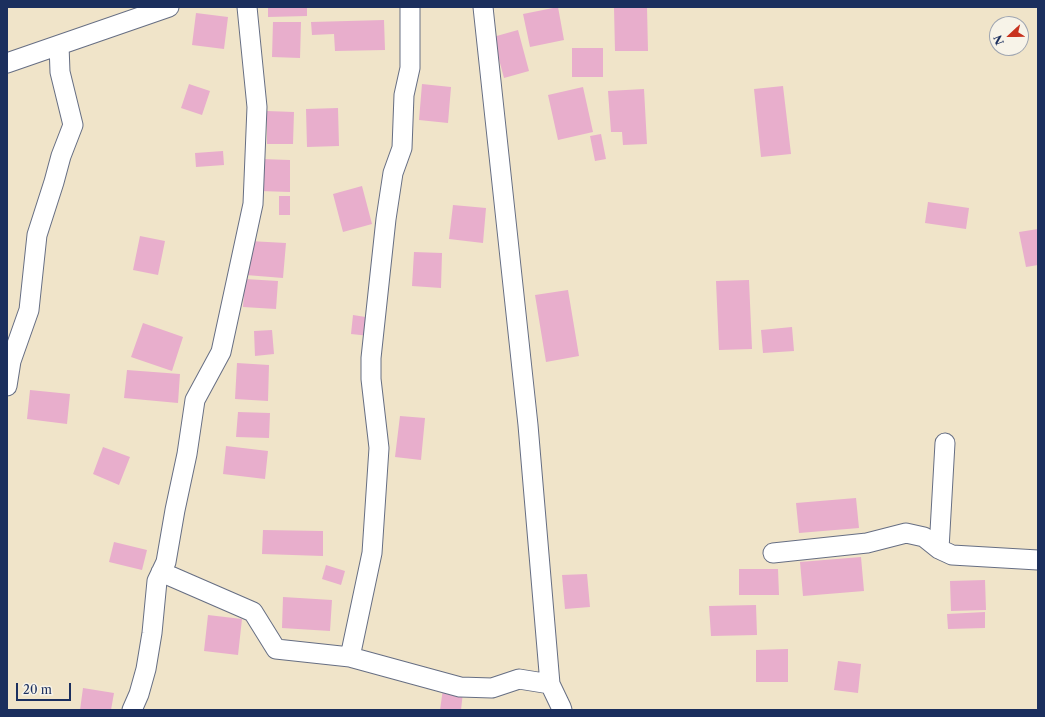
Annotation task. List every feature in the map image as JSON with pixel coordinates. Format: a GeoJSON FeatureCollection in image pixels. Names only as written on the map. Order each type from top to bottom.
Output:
{"type":"FeatureCollection","features":[{"type":"Feature","properties":{"kind":"street"},"geometry":{"type":"LineString","coordinates":[[7,63],[169,7]]}},
{"type":"Feature","properties":{"kind":"street"},"geometry":{"type":"LineString","coordinates":[[132,710],[139,694],[146,669],[152,633],[157,581],[166,562],[174,510],[187,454],[195,400],[221,352],[253,204],[257,107],[247,7]]}},
{"type":"Feature","properties":{"kind":"street"},"geometry":{"type":"LineString","coordinates":[[350,657],[372,553],[379,448],[371,379],[371,358],[393,173],[402,148],[404,94],[410,68],[410,7]]}},
{"type":"Feature","properties":{"kind":"street"},"geometry":{"type":"LineString","coordinates":[[483,7],[528,426],[550,684],[562,710]]}},
{"type":"Feature","properties":{"kind":"street"},"geometry":{"type":"LineString","coordinates":[[7,386],[11,361],[29,310],[37,235],[61,156],[73,125],[60,72],[59,45]]}},
{"type":"Feature","properties":{"kind":"street"},"geometry":{"type":"LineString","coordinates":[[939,549],[945,443]]}},
{"type":"Feature","properties":{"kind":"street"},"geometry":{"type":"LineString","coordinates":[[774,553],[867,542],[906,533],[924,537],[939,549],[952,555],[1038,560]]}},
{"type":"Feature","properties":{"kind":"street"},"geometry":{"type":"LineString","coordinates":[[161,572],[253,612],[276,649],[350,657],[460,687],[492,688],[519,679],[550,684]]}},
{"type":"Feature","properties":{"kind":"building"},"geometry":{"type":"Polygon","coordinates":[[[268,7],[307,7],[307,16],[268,17],[268,7]]]}},
{"type":"Feature","properties":{"kind":"building"},"geometry":{"type":"Polygon","coordinates":[[[558,7],[564,40],[530,47],[523,14],[558,7]]]}},
{"type":"Feature","properties":{"kind":"building"},"geometry":{"type":"Polygon","coordinates":[[[647,7],[648,51],[615,51],[614,8],[647,7]]]}},
{"type":"Feature","properties":{"kind":"building"},"geometry":{"type":"Polygon","coordinates":[[[196,13],[228,17],[224,49],[192,45],[196,13]]]}},
{"type":"Feature","properties":{"kind":"building"},"geometry":{"type":"Polygon","coordinates":[[[384,20],[385,50],[335,51],[334,34],[312,35],[311,22],[384,20]]]}},
{"type":"Feature","properties":{"kind":"building"},"geometry":{"type":"Polygon","coordinates":[[[273,22],[301,22],[300,58],[272,57],[273,22]]]}},
{"type":"Feature","properties":{"kind":"building"},"geometry":{"type":"Polygon","coordinates":[[[518,30],[529,71],[504,78],[493,37],[518,30]]]}},
{"type":"Feature","properties":{"kind":"building"},"geometry":{"type":"Polygon","coordinates":[[[572,48],[603,48],[603,77],[572,77],[572,48]]]}},
{"type":"Feature","properties":{"kind":"building"},"geometry":{"type":"Polygon","coordinates":[[[189,84],[210,91],[202,115],[181,108],[189,84]]]}},
{"type":"Feature","properties":{"kind":"building"},"geometry":{"type":"Polygon","coordinates":[[[422,84],[451,87],[448,123],[419,120],[422,84]]]}},
{"type":"Feature","properties":{"kind":"building"},"geometry":{"type":"Polygon","coordinates":[[[783,86],[791,154],[761,157],[754,89],[783,86]]]}},
{"type":"Feature","properties":{"kind":"building"},"geometry":{"type":"Polygon","coordinates":[[[583,87],[593,132],[558,140],[548,95],[583,87]]]}},
{"type":"Feature","properties":{"kind":"building"},"geometry":{"type":"Polygon","coordinates":[[[644,89],[647,144],[623,145],[622,132],[611,132],[608,91],[644,89]]]}},
{"type":"Feature","properties":{"kind":"building"},"geometry":{"type":"Polygon","coordinates":[[[338,108],[339,146],[307,147],[306,109],[338,108]]]}},
{"type":"Feature","properties":{"kind":"building"},"geometry":{"type":"Polygon","coordinates":[[[267,111],[294,112],[293,144],[267,144],[267,111]]]}},
{"type":"Feature","properties":{"kind":"building"},"geometry":{"type":"Polygon","coordinates":[[[601,134],[606,159],[595,161],[590,136],[601,134]]]}},
{"type":"Feature","properties":{"kind":"building"},"geometry":{"type":"Polygon","coordinates":[[[223,151],[224,165],[196,167],[195,153],[223,151]]]}},
{"type":"Feature","properties":{"kind":"building"},"geometry":{"type":"Polygon","coordinates":[[[261,159],[290,160],[290,192],[260,191],[261,159]]]}},
{"type":"Feature","properties":{"kind":"building"},"geometry":{"type":"Polygon","coordinates":[[[362,186],[372,224],[343,232],[333,194],[362,186]]]}},
{"type":"Feature","properties":{"kind":"building"},"geometry":{"type":"Polygon","coordinates":[[[279,196],[290,196],[290,215],[279,215],[279,196]]]}},
{"type":"Feature","properties":{"kind":"building"},"geometry":{"type":"Polygon","coordinates":[[[928,202],[969,208],[966,229],[925,223],[928,202]]]}},
{"type":"Feature","properties":{"kind":"building"},"geometry":{"type":"Polygon","coordinates":[[[453,205],[486,208],[483,243],[449,239],[453,205]]]}},
{"type":"Feature","properties":{"kind":"building"},"geometry":{"type":"Polygon","coordinates":[[[1038,229],[1038,265],[1026,267],[1019,232],[1038,229]]]}},
{"type":"Feature","properties":{"kind":"building"},"geometry":{"type":"Polygon","coordinates":[[[140,236],[165,241],[158,275],[133,270],[140,236]]]}},
{"type":"Feature","properties":{"kind":"building"},"geometry":{"type":"Polygon","coordinates":[[[249,241],[286,243],[283,278],[246,275],[249,241]]]}},
{"type":"Feature","properties":{"kind":"building"},"geometry":{"type":"Polygon","coordinates":[[[414,252],[442,253],[441,288],[412,286],[414,252]]]}},
{"type":"Feature","properties":{"kind":"building"},"geometry":{"type":"Polygon","coordinates":[[[245,279],[278,281],[276,309],[243,307],[245,279]]]}},
{"type":"Feature","properties":{"kind":"building"},"geometry":{"type":"Polygon","coordinates":[[[749,280],[752,349],[719,350],[716,281],[749,280]]]}},
{"type":"Feature","properties":{"kind":"building"},"geometry":{"type":"Polygon","coordinates":[[[568,290],[579,356],[546,362],[535,295],[568,290]]]}},
{"type":"Feature","properties":{"kind":"building"},"geometry":{"type":"Polygon","coordinates":[[[353,315],[372,318],[370,336],[351,334],[353,315]]]}},
{"type":"Feature","properties":{"kind":"building"},"geometry":{"type":"Polygon","coordinates":[[[143,323],[183,337],[172,371],[131,357],[143,323]]]}},
{"type":"Feature","properties":{"kind":"building"},"geometry":{"type":"Polygon","coordinates":[[[792,327],[794,351],[763,353],[761,330],[792,327]]]}},
{"type":"Feature","properties":{"kind":"building"},"geometry":{"type":"Polygon","coordinates":[[[272,330],[274,354],[255,356],[254,331],[272,330]]]}},
{"type":"Feature","properties":{"kind":"building"},"geometry":{"type":"Polygon","coordinates":[[[237,363],[269,365],[268,401],[235,399],[237,363]]]}},
{"type":"Feature","properties":{"kind":"building"},"geometry":{"type":"Polygon","coordinates":[[[127,370],[180,374],[178,403],[124,398],[127,370]]]}},
{"type":"Feature","properties":{"kind":"building"},"geometry":{"type":"Polygon","coordinates":[[[30,390],[70,394],[67,424],[27,419],[30,390]]]}},
{"type":"Feature","properties":{"kind":"building"},"geometry":{"type":"Polygon","coordinates":[[[238,412],[270,413],[269,438],[236,437],[238,412]]]}},
{"type":"Feature","properties":{"kind":"building"},"geometry":{"type":"Polygon","coordinates":[[[400,416],[425,418],[421,460],[395,457],[400,416]]]}},
{"type":"Feature","properties":{"kind":"building"},"geometry":{"type":"Polygon","coordinates":[[[226,446],[268,451],[265,479],[223,474],[226,446]]]}},
{"type":"Feature","properties":{"kind":"building"},"geometry":{"type":"Polygon","coordinates":[[[103,447],[130,457],[119,485],[93,474],[103,447]]]}},
{"type":"Feature","properties":{"kind":"building"},"geometry":{"type":"Polygon","coordinates":[[[856,498],[859,528],[799,533],[796,503],[856,498]]]}},
{"type":"Feature","properties":{"kind":"building"},"geometry":{"type":"Polygon","coordinates":[[[263,530],[323,531],[323,556],[262,554],[263,530]]]}},
{"type":"Feature","properties":{"kind":"building"},"geometry":{"type":"Polygon","coordinates":[[[114,542],[147,550],[142,570],[109,562],[114,542]]]}},
{"type":"Feature","properties":{"kind":"building"},"geometry":{"type":"Polygon","coordinates":[[[861,557],[864,591],[803,596],[800,562],[861,557]]]}},
{"type":"Feature","properties":{"kind":"building"},"geometry":{"type":"Polygon","coordinates":[[[326,565],[345,571],[341,585],[322,579],[326,565]]]}},
{"type":"Feature","properties":{"kind":"building"},"geometry":{"type":"Polygon","coordinates":[[[739,569],[778,569],[779,595],[739,595],[739,569]]]}},
{"type":"Feature","properties":{"kind":"building"},"geometry":{"type":"Polygon","coordinates":[[[587,574],[590,607],[565,609],[562,575],[587,574]]]}},
{"type":"Feature","properties":{"kind":"building"},"geometry":{"type":"Polygon","coordinates":[[[985,580],[986,610],[951,611],[950,581],[985,580]]]}},
{"type":"Feature","properties":{"kind":"building"},"geometry":{"type":"Polygon","coordinates":[[[283,597],[332,600],[330,631],[282,628],[283,597]]]}},
{"type":"Feature","properties":{"kind":"building"},"geometry":{"type":"Polygon","coordinates":[[[756,605],[757,635],[711,636],[709,606],[756,605]]]}},
{"type":"Feature","properties":{"kind":"building"},"geometry":{"type":"Polygon","coordinates":[[[985,612],[985,628],[948,629],[947,614],[985,612]]]}},
{"type":"Feature","properties":{"kind":"building"},"geometry":{"type":"Polygon","coordinates":[[[208,615],[242,619],[238,655],[204,651],[208,615]]]}},
{"type":"Feature","properties":{"kind":"building"},"geometry":{"type":"Polygon","coordinates":[[[788,649],[788,682],[756,682],[756,650],[788,649]]]}},
{"type":"Feature","properties":{"kind":"building"},"geometry":{"type":"Polygon","coordinates":[[[838,661],[861,664],[858,693],[834,690],[838,661]]]}},
{"type":"Feature","properties":{"kind":"building"},"geometry":{"type":"Polygon","coordinates":[[[83,688],[114,693],[111,710],[80,710],[83,688]]]}},
{"type":"Feature","properties":{"kind":"building"},"geometry":{"type":"Polygon","coordinates":[[[443,689],[463,692],[461,710],[440,710],[443,689]]]}}]}
